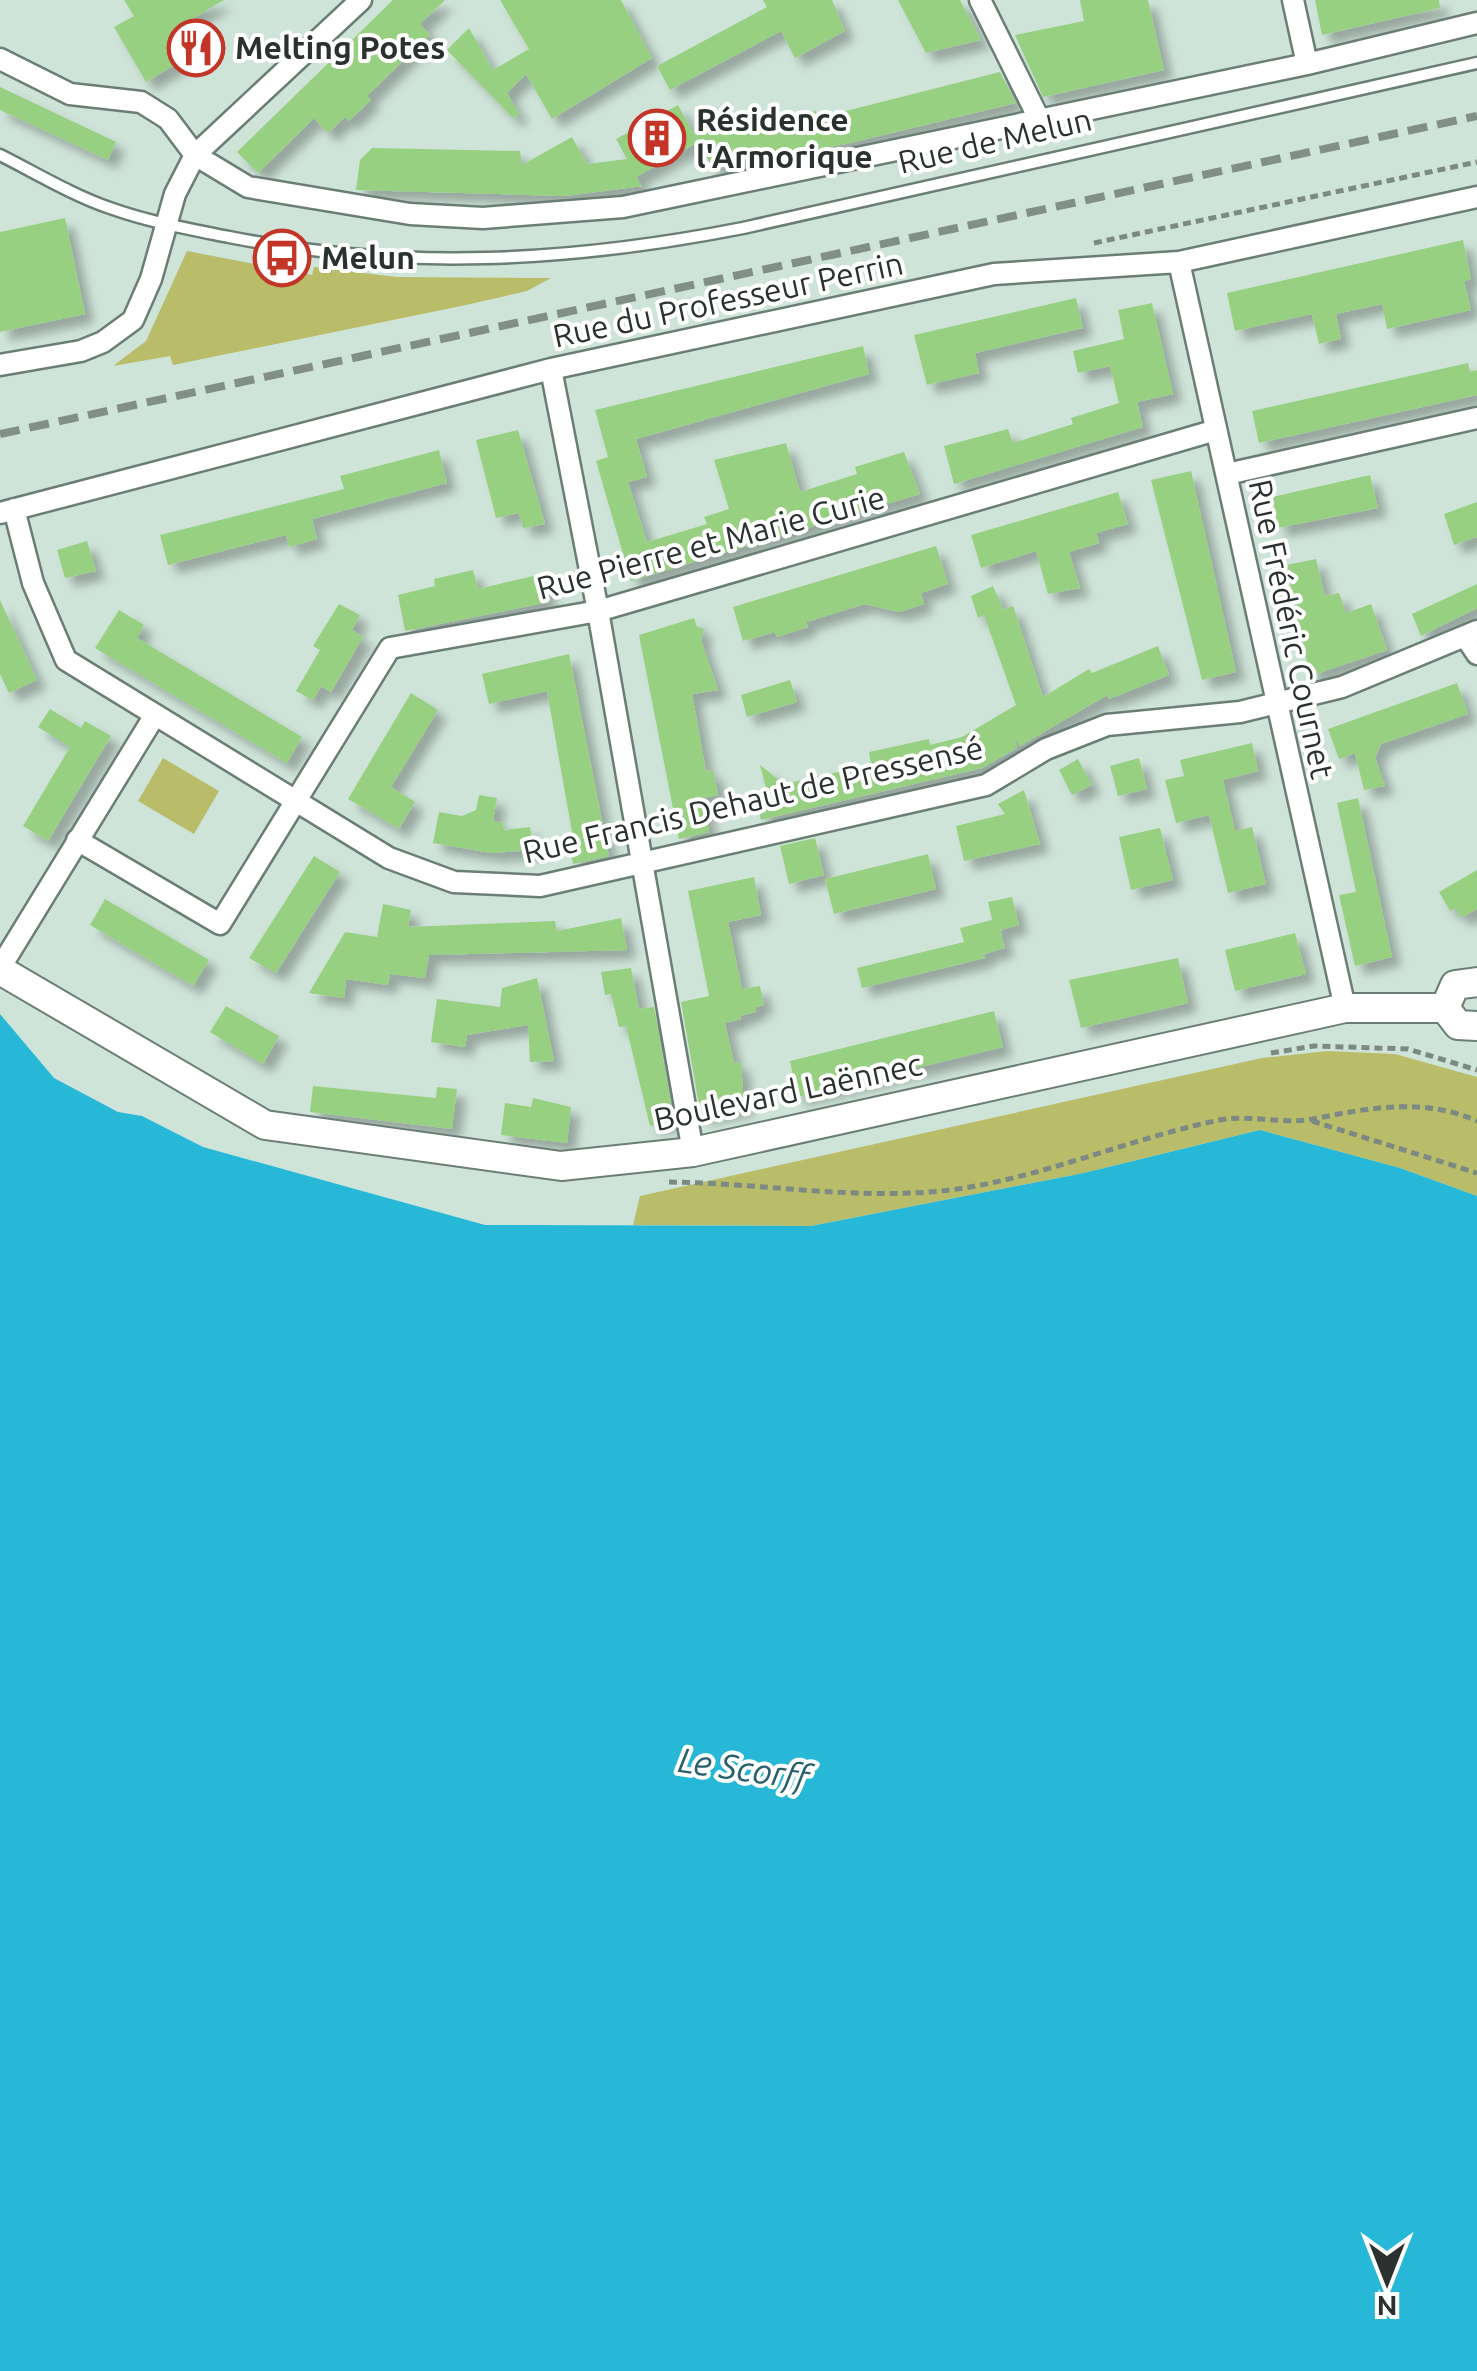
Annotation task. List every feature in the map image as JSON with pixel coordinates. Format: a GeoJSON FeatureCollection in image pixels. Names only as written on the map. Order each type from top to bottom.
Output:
{"type":"FeatureCollection","features":[{"type":"Feature","properties":{"kind":"main road","name":"Boulevard Laënnec"},"geometry":{"type":"LineString","coordinates":[[0,969],[265,1124],[561,1166],[699,1162],[1345,1008],[1446,1008]]}},
{"type":"Feature","properties":{"kind":"main road"},"geometry":{"type":"LineString","coordinates":[[1477,982],[1455,985],[1446,1008],[1458,1026],[1477,1026]]}},
{"type":"Feature","properties":{"kind":"street"},"geometry":{"type":"LineString","coordinates":[[0,365],[81,350],[121,332],[143,301],[166,224],[195,156],[361,0]]}},
{"type":"Feature","properties":{"kind":"street"},"geometry":{"type":"LineString","coordinates":[[980,0],[1040,120]]}},
{"type":"Feature","properties":{"kind":"street"},"geometry":{"type":"LineString","coordinates":[[1293,0],[1306,64]]}},
{"type":"Feature","properties":{"kind":"street","name":"Rue de Melun"},"geometry":{"type":"LineString","coordinates":[[195,156],[248,187],[410,214],[483,218],[623,207],[1306,64],[1477,24]]}},
{"type":"Feature","properties":{"kind":"street"},"geometry":{"type":"LineString","coordinates":[[0,60],[70,94],[141,102],[168,119],[195,156]]}},
{"type":"Feature","properties":{"kind":"street","name":"Rue du Professeur Perrin"},"geometry":{"type":"LineString","coordinates":[[7,511],[551,369],[994,274],[1178,262],[1477,197]]}},
{"type":"Feature","properties":{"kind":"street","name":"Rue Frédéric Cournet"},"geometry":{"type":"LineString","coordinates":[[1178,262],[1345,1008]]}},
{"type":"Feature","properties":{"kind":"street"},"geometry":{"type":"LineString","coordinates":[[551,369],[699,1162]]}},
{"type":"Feature","properties":{"kind":"street"},"geometry":{"type":"LineString","coordinates":[[1227,474],[1477,418]]}},
{"type":"Feature","properties":{"kind":"street","name":"Rue Pierre et Marie Curie"},"geometry":{"type":"LineString","coordinates":[[77,840],[220,924],[390,648],[598,611],[1216,430]]}},
{"type":"Feature","properties":{"kind":"street","name":"Rue Francis Dehaut de Pressensé"},"geometry":{"type":"LineString","coordinates":[[7,511],[66,660],[389,858],[454,882],[540,886],[986,785],[1046,749],[1107,725],[1240,712],[1342,687],[1473,640]]}},
{"type":"Feature","properties":{"kind":"street"},"geometry":{"type":"LineString","coordinates":[[0,969],[155,714]]}},
{"type":"Feature","properties":{"kind":"lane","name":"Rue de Melun"},"geometry":{"type":"LineString","coordinates":[[0,156],[108,208],[166,224],[311,253],[397,259],[542,258],[637,248],[1477,63]]}},
{"type":"Feature","properties":{"kind":"path"},"geometry":{"type":"LineString","coordinates":[[1142,232],[1477,162]]}},
{"type":"Feature","properties":{"kind":"path"},"geometry":{"type":"LineString","coordinates":[[1263,1054],[1314,1046],[1408,1048],[1477,1070]]}},
{"type":"Feature","properties":{"kind":"path"},"geometry":{"type":"LineString","coordinates":[[699,1162],[651,1182],[754,1183],[893,1194],[950,1190],[1069,1165],[1147,1137],[1220,1119],[1309,1120],[1394,1104],[1462,1114],[1477,1121]]}},
{"type":"Feature","properties":{"kind":"path"},"geometry":{"type":"LineString","coordinates":[[1309,1120],[1477,1173]]}},
{"type":"Feature","properties":{"kind":"green space"},"geometry":{"type":"Polygon","coordinates":[[[187,251],[312,275],[314,267],[397,277],[551,278],[527,291],[173,365],[170,356],[113,366],[146,341],[187,251]]]}},
{"type":"Feature","properties":{"kind":"green space"},"geometry":{"type":"Polygon","coordinates":[[[163,758],[219,791],[194,834],[138,801],[163,758]]]}},
{"type":"Feature","properties":{"kind":"green space"},"geometry":{"type":"Polygon","coordinates":[[[1327,1051],[1395,1054],[1477,1077],[1477,1196],[1400,1168],[1260,1130],[1084,1173],[811,1226],[633,1225],[640,1196],[1262,1058],[1327,1051]]]}},
{"type":"Feature","properties":{"kind":"water","name":"Le Scorff"},"geometry":{"type":"Polygon","coordinates":[[[0,1014],[54,1078],[118,1112],[142,1116],[203,1147],[485,1225],[811,1226],[1084,1173],[1260,1130],[1400,1168],[1477,1196],[1477,2371],[0,2371],[0,1014]]]}},
{"type":"Feature","properties":{"kind":"building"},"geometry":{"type":"Polygon","coordinates":[[[124,0],[224,0],[192,19],[207,46],[146,82],[114,27],[134,16],[124,0]]]}},
{"type":"Feature","properties":{"kind":"building"},"geometry":{"type":"Polygon","coordinates":[[[393,0],[445,0],[420,24],[430,34],[367,96],[371,100],[349,121],[345,117],[328,133],[314,118],[258,173],[237,152],[393,0]]]}},
{"type":"Feature","properties":{"kind":"building"},"geometry":{"type":"Polygon","coordinates":[[[500,0],[621,0],[652,58],[552,119],[526,74],[507,93],[519,114],[513,118],[447,50],[469,28],[493,70],[529,49],[500,0]]]}},
{"type":"Feature","properties":{"kind":"building"},"geometry":{"type":"Polygon","coordinates":[[[763,0],[832,0],[845,31],[795,58],[781,31],[670,90],[657,66],[767,7],[763,0]]]}},
{"type":"Feature","properties":{"kind":"building"},"geometry":{"type":"Polygon","coordinates":[[[898,0],[960,0],[981,40],[926,53],[898,0]]]}},
{"type":"Feature","properties":{"kind":"building"},"geometry":{"type":"Polygon","coordinates":[[[1080,0],[1148,0],[1164,70],[1043,97],[1015,35],[1084,21],[1080,0]]]}},
{"type":"Feature","properties":{"kind":"building"},"geometry":{"type":"Polygon","coordinates":[[[1315,0],[1439,0],[1440,8],[1322,35],[1315,0]]]}},
{"type":"Feature","properties":{"kind":"building"},"geometry":{"type":"Polygon","coordinates":[[[1000,72],[1016,103],[846,144],[713,169],[693,131],[770,110],[771,116],[816,111],[818,118],[1000,72]]]}},
{"type":"Feature","properties":{"kind":"building"},"geometry":{"type":"Polygon","coordinates":[[[0,87],[116,142],[108,160],[0,110],[0,87]]]}},
{"type":"Feature","properties":{"kind":"building"},"geometry":{"type":"Polygon","coordinates":[[[678,105],[698,142],[636,177],[642,186],[566,196],[356,190],[360,160],[372,148],[520,151],[522,165],[572,137],[587,164],[627,159],[616,139],[678,105]]]}},
{"type":"Feature","properties":{"kind":"building"},"geometry":{"type":"Polygon","coordinates":[[[65,218],[85,314],[0,332],[0,232],[65,218]]]}},
{"type":"Feature","properties":{"kind":"building"},"geometry":{"type":"Polygon","coordinates":[[[1463,240],[1471,279],[1464,281],[1471,310],[1387,329],[1382,304],[1336,314],[1341,339],[1319,344],[1312,314],[1235,331],[1227,293],[1463,240]]]}},
{"type":"Feature","properties":{"kind":"building"},"geometry":{"type":"Polygon","coordinates":[[[1076,298],[1083,328],[975,353],[979,373],[927,385],[914,335],[1076,298]]]}},
{"type":"Feature","properties":{"kind":"building"},"geometry":{"type":"Polygon","coordinates":[[[1152,303],[1173,394],[1137,402],[1143,427],[954,484],[944,446],[1008,429],[1013,443],[1073,424],[1071,418],[1119,403],[1110,366],[1078,373],[1073,351],[1124,339],[1118,310],[1152,303]]]}},
{"type":"Feature","properties":{"kind":"building"},"geometry":{"type":"Polygon","coordinates":[[[863,346],[869,374],[636,439],[647,477],[628,482],[647,542],[707,524],[704,517],[729,509],[714,460],[786,443],[800,492],[857,474],[855,467],[904,452],[920,494],[631,581],[596,461],[608,457],[595,410],[863,346]]]}},
{"type":"Feature","properties":{"kind":"building"},"geometry":{"type":"Polygon","coordinates":[[[1468,363],[1470,372],[1477,370],[1477,395],[1259,443],[1252,411],[1468,363]]]}},
{"type":"Feature","properties":{"kind":"building"},"geometry":{"type":"Polygon","coordinates":[[[518,430],[545,524],[523,528],[519,513],[496,518],[476,440],[518,430]]]}},
{"type":"Feature","properties":{"kind":"building"},"geometry":{"type":"Polygon","coordinates":[[[439,450],[447,483],[312,519],[317,539],[289,547],[286,535],[168,565],[160,535],[344,489],[340,476],[439,450]]]}},
{"type":"Feature","properties":{"kind":"building"},"geometry":{"type":"Polygon","coordinates":[[[1191,471],[1236,672],[1202,680],[1151,480],[1191,471]]]}},
{"type":"Feature","properties":{"kind":"building"},"geometry":{"type":"Polygon","coordinates":[[[1370,475],[1378,508],[1278,528],[1272,497],[1370,475]]]}},
{"type":"Feature","properties":{"kind":"building"},"geometry":{"type":"Polygon","coordinates":[[[1118,492],[1128,524],[1096,533],[1099,543],[1069,552],[1080,588],[1048,594],[1036,551],[981,568],[971,535],[1118,492]]]}},
{"type":"Feature","properties":{"kind":"building"},"geometry":{"type":"Polygon","coordinates":[[[1477,502],[1477,537],[1454,545],[1444,514],[1477,502]]]}},
{"type":"Feature","properties":{"kind":"building"},"geometry":{"type":"Polygon","coordinates":[[[87,541],[96,571],[65,578],[57,550],[87,541]]]}},
{"type":"Feature","properties":{"kind":"building"},"geometry":{"type":"Polygon","coordinates":[[[936,546],[948,584],[921,593],[924,604],[899,612],[865,604],[806,622],[808,627],[777,637],[775,632],[743,641],[733,607],[936,546]]]}},
{"type":"Feature","properties":{"kind":"building"},"geometry":{"type":"Polygon","coordinates":[[[1316,559],[1325,596],[1339,593],[1346,613],[1371,604],[1387,650],[1310,676],[1286,565],[1316,559]]]}},
{"type":"Feature","properties":{"kind":"building"},"geometry":{"type":"Polygon","coordinates":[[[473,570],[478,589],[542,574],[549,602],[405,631],[398,595],[435,586],[434,579],[473,570]]]}},
{"type":"Feature","properties":{"kind":"building"},"geometry":{"type":"Polygon","coordinates":[[[1477,584],[1477,608],[1421,636],[1412,614],[1477,584]]]}},
{"type":"Feature","properties":{"kind":"building"},"geometry":{"type":"Polygon","coordinates":[[[993,586],[1004,610],[1013,606],[1043,697],[1089,669],[1092,673],[1158,646],[1169,675],[1109,699],[1107,695],[1020,746],[1015,738],[1017,748],[982,768],[761,820],[756,799],[768,796],[760,765],[784,784],[838,772],[871,764],[869,752],[929,739],[930,745],[962,737],[1016,705],[984,615],[978,618],[971,596],[993,586]]]}},
{"type":"Feature","properties":{"kind":"building"},"geometry":{"type":"Polygon","coordinates":[[[0,600],[37,680],[9,693],[0,674],[0,600]]]}},
{"type":"Feature","properties":{"kind":"building"},"geometry":{"type":"Polygon","coordinates":[[[339,604],[360,615],[352,630],[363,637],[331,692],[321,686],[313,700],[296,691],[320,650],[313,646],[339,604]]]}},
{"type":"Feature","properties":{"kind":"building"},"geometry":{"type":"Polygon","coordinates":[[[119,610],[144,625],[137,638],[302,737],[287,763],[95,648],[119,610]]]}},
{"type":"Feature","properties":{"kind":"building"},"geometry":{"type":"Polygon","coordinates":[[[694,618],[697,627],[704,629],[701,640],[718,690],[692,694],[706,771],[713,770],[718,795],[703,798],[709,832],[679,839],[639,635],[694,618]]]}},
{"type":"Feature","properties":{"kind":"building"},"geometry":{"type":"Polygon","coordinates":[[[569,654],[609,856],[573,864],[567,833],[572,832],[547,691],[489,704],[482,674],[569,654]]]}},
{"type":"Feature","properties":{"kind":"building"},"geometry":{"type":"Polygon","coordinates":[[[790,680],[797,702],[747,717],[741,695],[790,680]]]}},
{"type":"Feature","properties":{"kind":"building"},"geometry":{"type":"Polygon","coordinates":[[[1457,683],[1468,714],[1381,744],[1375,758],[1385,786],[1364,790],[1355,753],[1339,759],[1328,729],[1457,683]]]}},
{"type":"Feature","properties":{"kind":"building"},"geometry":{"type":"Polygon","coordinates":[[[411,693],[438,710],[391,787],[415,802],[399,829],[348,799],[411,693]]]}},
{"type":"Feature","properties":{"kind":"building"},"geometry":{"type":"Polygon","coordinates":[[[50,709],[81,728],[85,721],[111,736],[48,841],[23,826],[70,747],[38,727],[50,709]]]}},
{"type":"Feature","properties":{"kind":"building"},"geometry":{"type":"Polygon","coordinates":[[[1252,743],[1258,771],[1223,780],[1235,831],[1252,827],[1266,884],[1228,893],[1209,815],[1176,823],[1165,780],[1184,776],[1180,760],[1252,743]]]}},
{"type":"Feature","properties":{"kind":"building"},"geometry":{"type":"Polygon","coordinates":[[[1139,758],[1147,789],[1118,796],[1110,766],[1139,758]]]}},
{"type":"Feature","properties":{"kind":"building"},"geometry":{"type":"Polygon","coordinates":[[[1078,759],[1092,785],[1072,795],[1059,770],[1078,759]]]}},
{"type":"Feature","properties":{"kind":"building"},"geometry":{"type":"Polygon","coordinates":[[[1024,790],[1040,844],[964,861],[956,826],[1005,814],[998,804],[1024,790]]]}},
{"type":"Feature","properties":{"kind":"building"},"geometry":{"type":"Polygon","coordinates":[[[479,795],[497,798],[493,821],[503,823],[504,830],[530,827],[534,850],[492,853],[433,843],[439,812],[462,816],[476,810],[479,795]]]}},
{"type":"Feature","properties":{"kind":"building"},"geometry":{"type":"Polygon","coordinates":[[[1358,798],[1392,957],[1355,966],[1339,895],[1356,892],[1337,803],[1358,798]]]}},
{"type":"Feature","properties":{"kind":"building"},"geometry":{"type":"Polygon","coordinates":[[[1160,828],[1173,880],[1131,890],[1119,837],[1160,828]]]}},
{"type":"Feature","properties":{"kind":"building"},"geometry":{"type":"Polygon","coordinates":[[[815,838],[824,875],[789,884],[780,846],[815,838]]]}},
{"type":"Feature","properties":{"kind":"building"},"geometry":{"type":"Polygon","coordinates":[[[928,854],[936,889],[834,914],[825,879],[928,854]]]}},
{"type":"Feature","properties":{"kind":"building"},"geometry":{"type":"Polygon","coordinates":[[[314,856],[340,872],[276,973],[249,958],[314,856]]]}},
{"type":"Feature","properties":{"kind":"building"},"geometry":{"type":"Polygon","coordinates":[[[1477,870],[1477,909],[1461,918],[1456,908],[1450,911],[1439,892],[1477,870]]]}},
{"type":"Feature","properties":{"kind":"building"},"geometry":{"type":"Polygon","coordinates":[[[754,877],[761,915],[728,922],[742,989],[760,986],[764,1005],[755,1007],[756,1012],[740,1016],[741,1019],[725,1023],[734,1063],[741,1062],[744,1107],[701,1116],[681,1002],[709,996],[688,891],[754,877]]]}},
{"type":"Feature","properties":{"kind":"building"},"geometry":{"type":"Polygon","coordinates":[[[1012,897],[1019,925],[1000,930],[1005,948],[984,954],[985,958],[862,988],[857,968],[964,942],[960,928],[992,920],[988,902],[1012,897]]]}},
{"type":"Feature","properties":{"kind":"building"},"geometry":{"type":"Polygon","coordinates":[[[105,899],[209,960],[193,986],[90,925],[105,899]]]}},
{"type":"Feature","properties":{"kind":"building"},"geometry":{"type":"Polygon","coordinates":[[[383,904],[411,910],[408,927],[555,921],[557,931],[621,918],[627,950],[429,955],[425,978],[390,974],[388,985],[346,979],[344,998],[309,993],[345,932],[377,937],[383,904]]]}},
{"type":"Feature","properties":{"kind":"building"},"geometry":{"type":"Polygon","coordinates":[[[1295,933],[1306,974],[1235,991],[1225,950],[1295,933]]]}},
{"type":"Feature","properties":{"kind":"building"},"geometry":{"type":"Polygon","coordinates":[[[1178,958],[1188,1003],[1081,1028],[1069,980],[1178,958]]]}},
{"type":"Feature","properties":{"kind":"building"},"geometry":{"type":"Polygon","coordinates":[[[631,968],[639,1009],[654,1007],[674,1121],[650,1126],[626,1026],[619,1027],[611,994],[605,995],[601,972],[631,968]]]}},
{"type":"Feature","properties":{"kind":"building"},"geometry":{"type":"Polygon","coordinates":[[[537,978],[554,1061],[530,1062],[528,1025],[467,1035],[465,1047],[431,1042],[437,999],[500,1007],[502,988],[537,978]]]}},
{"type":"Feature","properties":{"kind":"building"},"geometry":{"type":"Polygon","coordinates":[[[226,1006],[279,1036],[263,1064],[210,1032],[226,1006]]]}},
{"type":"Feature","properties":{"kind":"building"},"geometry":{"type":"Polygon","coordinates":[[[994,1011],[1003,1047],[797,1097],[790,1061],[994,1011]]]}},
{"type":"Feature","properties":{"kind":"building"},"geometry":{"type":"Polygon","coordinates":[[[313,1086],[436,1098],[437,1087],[457,1089],[452,1129],[310,1112],[313,1086]]]}},
{"type":"Feature","properties":{"kind":"building"},"geometry":{"type":"Polygon","coordinates":[[[533,1098],[571,1107],[567,1143],[501,1135],[505,1103],[531,1107],[533,1098]]]}},
{"type":"Feature","properties":{"kind":"railway"},"geometry":{"type":"LineString","coordinates":[[0,434],[1477,116]]}},
{"type":"Feature","properties":{"kind":"place","name":"Melting Potes"},"geometry":{"type":"Point","coordinates":[196,48]}},
{"type":"Feature","properties":{"kind":"place","name":"Résidence l'Armorique"},"geometry":{"type":"Point","coordinates":[657,138]}},
{"type":"Feature","properties":{"kind":"place","name":"Melun"},"geometry":{"type":"Point","coordinates":[282,258]}}]}
